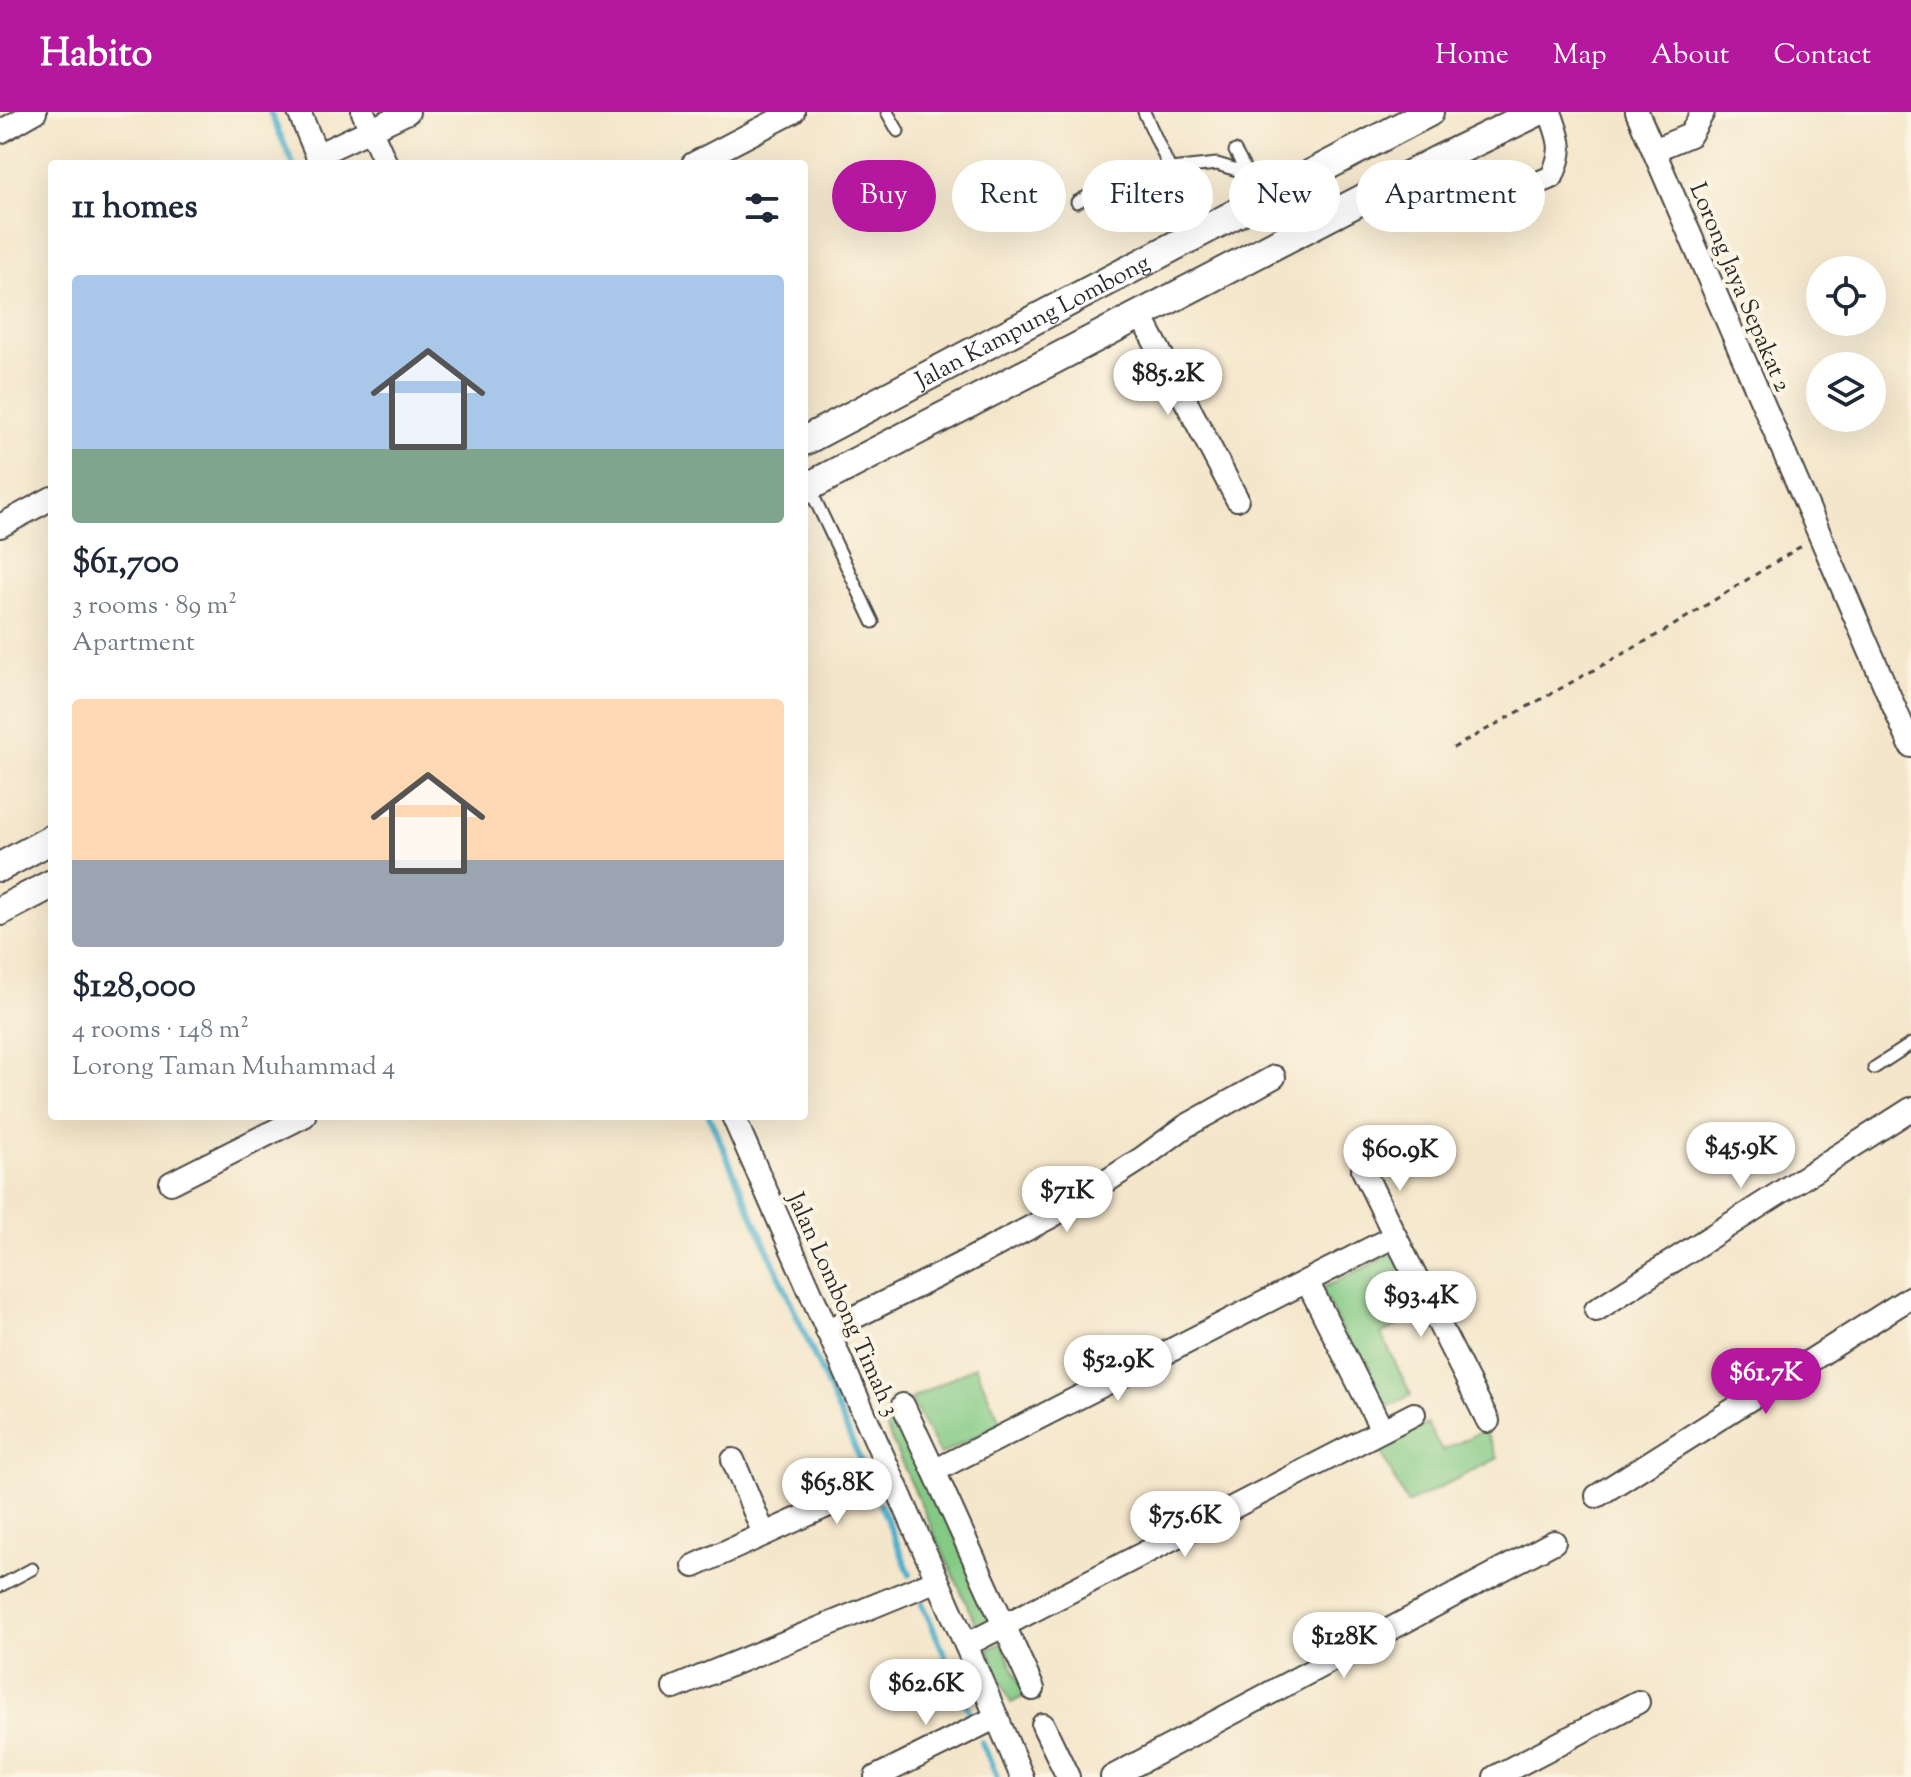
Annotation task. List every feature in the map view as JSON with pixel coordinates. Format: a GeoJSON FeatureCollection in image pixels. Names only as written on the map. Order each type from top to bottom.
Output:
{"type":"FeatureCollection","features":[{"type":"Feature","properties":{"kind":"street"},"geometry":{"type":"LineString","coordinates":[[0,132],[35,112]]}},
{"type":"Feature","properties":{"kind":"street"},"geometry":{"type":"LineString","coordinates":[[299,112],[319,159],[367,121],[408,112]]}},
{"type":"Feature","properties":{"kind":"street"},"geometry":{"type":"LineString","coordinates":[[701,160],[793,112]]}},
{"type":"Feature","properties":{"kind":"street","name":"Jalan Kampung Lombong"},"geometry":{"type":"LineString","coordinates":[[1338,160],[1429,112]]}},
{"type":"Feature","properties":{"kind":"street","name":"Jalan Kampung Lombong"},"geometry":{"type":"LineString","coordinates":[[1438,160],[1537,112]]}},
{"type":"Feature","properties":{"kind":"street"},"geometry":{"type":"LineString","coordinates":[[1545,180],[1552,177],[1562,148],[1550,112]]}},
{"type":"Feature","properties":{"kind":"street","name":"Lorong Jaya Sepakat 2"},"geometry":{"type":"LineString","coordinates":[[1637,112],[1911,746]]}},
{"type":"Feature","properties":{"kind":"street"},"geometry":{"type":"LineString","coordinates":[[1654,150],[1690,135],[1703,112]]}},
{"type":"Feature","properties":{"kind":"street"},"geometry":{"type":"LineString","coordinates":[[367,121],[384,160]]}},
{"type":"Feature","properties":{"kind":"street","name":"Jalan Kampung Lombong"},"geometry":{"type":"LineString","coordinates":[[808,487],[1356,202]]}},
{"type":"Feature","properties":{"kind":"street","name":"Jalan Kampung Lombong"},"geometry":{"type":"LineString","coordinates":[[808,439],[1229,217]]}},
{"type":"Feature","properties":{"kind":"street"},"geometry":{"type":"LineString","coordinates":[[1140,314],[1237,499]]}},
{"type":"Feature","properties":{"kind":"street"},"geometry":{"type":"LineString","coordinates":[[0,526],[48,500]]}},
{"type":"Feature","properties":{"kind":"street"},"geometry":{"type":"LineString","coordinates":[[0,867],[48,841]]}},
{"type":"Feature","properties":{"kind":"street"},"geometry":{"type":"LineString","coordinates":[[0,911],[48,886]]}},
{"type":"Feature","properties":{"kind":"street"},"geometry":{"type":"LineString","coordinates":[[827,1331],[1052,1216],[1186,1126],[1274,1077]]}},
{"type":"Feature","properties":{"kind":"street"},"geometry":{"type":"LineString","coordinates":[[1596,1310],[1911,1109]]}},
{"type":"Feature","properties":{"kind":"street"},"geometry":{"type":"LineString","coordinates":[[171,1183],[296,1120]]}},
{"type":"Feature","properties":{"kind":"street","name":"Jalan Lombong Timah 3"},"geometry":{"type":"LineString","coordinates":[[735,1120],[1022,1777]]}},
{"type":"Feature","properties":{"kind":"street"},"geometry":{"type":"LineString","coordinates":[[1363,1170],[1488,1421]]}},
{"type":"Feature","properties":{"kind":"street"},"geometry":{"type":"LineString","coordinates":[[934,1471],[1395,1236]]}},
{"type":"Feature","properties":{"kind":"street"},"geometry":{"type":"LineString","coordinates":[[1307,1281],[1382,1430]]}},
{"type":"Feature","properties":{"kind":"street"},"geometry":{"type":"LineString","coordinates":[[1597,1496],[1911,1297]]}},
{"type":"Feature","properties":{"kind":"street"},"geometry":{"type":"LineString","coordinates":[[903,1405],[1033,1689]]}},
{"type":"Feature","properties":{"kind":"street"},"geometry":{"type":"LineString","coordinates":[[966,1645],[1414,1414]]}},
{"type":"Feature","properties":{"kind":"street"},"geometry":{"type":"LineString","coordinates":[[733,1460],[764,1534]]}},
{"type":"Feature","properties":{"kind":"street"},"geometry":{"type":"LineString","coordinates":[[694,1566],[891,1477]]}},
{"type":"Feature","properties":{"kind":"street"},"geometry":{"type":"LineString","coordinates":[[1112,1777],[1554,1542]]}},
{"type":"Feature","properties":{"kind":"street"},"geometry":{"type":"LineString","coordinates":[[674,1688],[937,1580]]}},
{"type":"Feature","properties":{"kind":"street"},"geometry":{"type":"LineString","coordinates":[[1495,1777],[1638,1702]]}},
{"type":"Feature","properties":{"kind":"street"},"geometry":{"type":"LineString","coordinates":[[876,1777],[997,1717]]}},
{"type":"Feature","properties":{"kind":"street"},"geometry":{"type":"LineString","coordinates":[[1043,1725],[1068,1777]]}},
{"type":"Feature","properties":{"kind":"lane"},"geometry":{"type":"LineString","coordinates":[[887,112],[898,131]]}},
{"type":"Feature","properties":{"kind":"lane"},"geometry":{"type":"LineString","coordinates":[[1144,112],[1166,160]]}},
{"type":"Feature","properties":{"kind":"lane"},"geometry":{"type":"LineString","coordinates":[[1235,151],[1240,160]]}},
{"type":"Feature","properties":{"kind":"lane"},"geometry":{"type":"LineString","coordinates":[[1077,202],[1082,199]]}},
{"type":"Feature","properties":{"kind":"lane"},"geometry":{"type":"LineString","coordinates":[[808,492],[873,622]]}},
{"type":"Feature","properties":{"kind":"lane"},"geometry":{"type":"LineString","coordinates":[[1874,1068],[1911,1044]]}},
{"type":"Feature","properties":{"kind":"lane"},"geometry":{"type":"LineString","coordinates":[[0,1586],[32,1569]]}},
{"type":"Feature","properties":{"kind":"path"},"geometry":{"type":"LineString","coordinates":[[1453,748],[1666,630],[1820,535]]}},
{"type":"Feature","properties":{"kind":"green space"},"geometry":{"type":"Polygon","coordinates":[[[1395,1252],[1426,1312],[1381,1334],[1411,1395],[1382,1410],[1321,1289],[1395,1252]]]}},
{"type":"Feature","properties":{"kind":"green space"},"geometry":{"type":"Polygon","coordinates":[[[975,1366],[1001,1423],[940,1455],[911,1399],[975,1366]]]}},
{"type":"Feature","properties":{"kind":"green space"},"geometry":{"type":"Polygon","coordinates":[[[898,1408],[994,1623],[979,1631],[881,1417],[898,1408]]]}},
{"type":"Feature","properties":{"kind":"green space"},"geometry":{"type":"Polygon","coordinates":[[[1427,1424],[1442,1451],[1484,1430],[1498,1458],[1407,1504],[1380,1450],[1427,1424]]]}},
{"type":"Feature","properties":{"kind":"green space"},"geometry":{"type":"Polygon","coordinates":[[[1002,1643],[1025,1696],[1011,1703],[988,1649],[1002,1643]]]}},
{"type":"Feature","properties":{"kind":"waterway"},"geometry":{"type":"LineString","coordinates":[[270,112],[291,160]]}},
{"type":"Feature","properties":{"kind":"waterway"},"geometry":{"type":"LineString","coordinates":[[711,1120],[868,1478]]}},
{"type":"Feature","properties":{"kind":"waterway"},"geometry":{"type":"LineString","coordinates":[[880,1504],[910,1574]]}},
{"type":"Feature","properties":{"kind":"waterway"},"geometry":{"type":"LineString","coordinates":[[922,1603],[970,1713]]}},
{"type":"Feature","properties":{"kind":"waterway"},"geometry":{"type":"LineString","coordinates":[[982,1742],[997,1777]]}}]}
